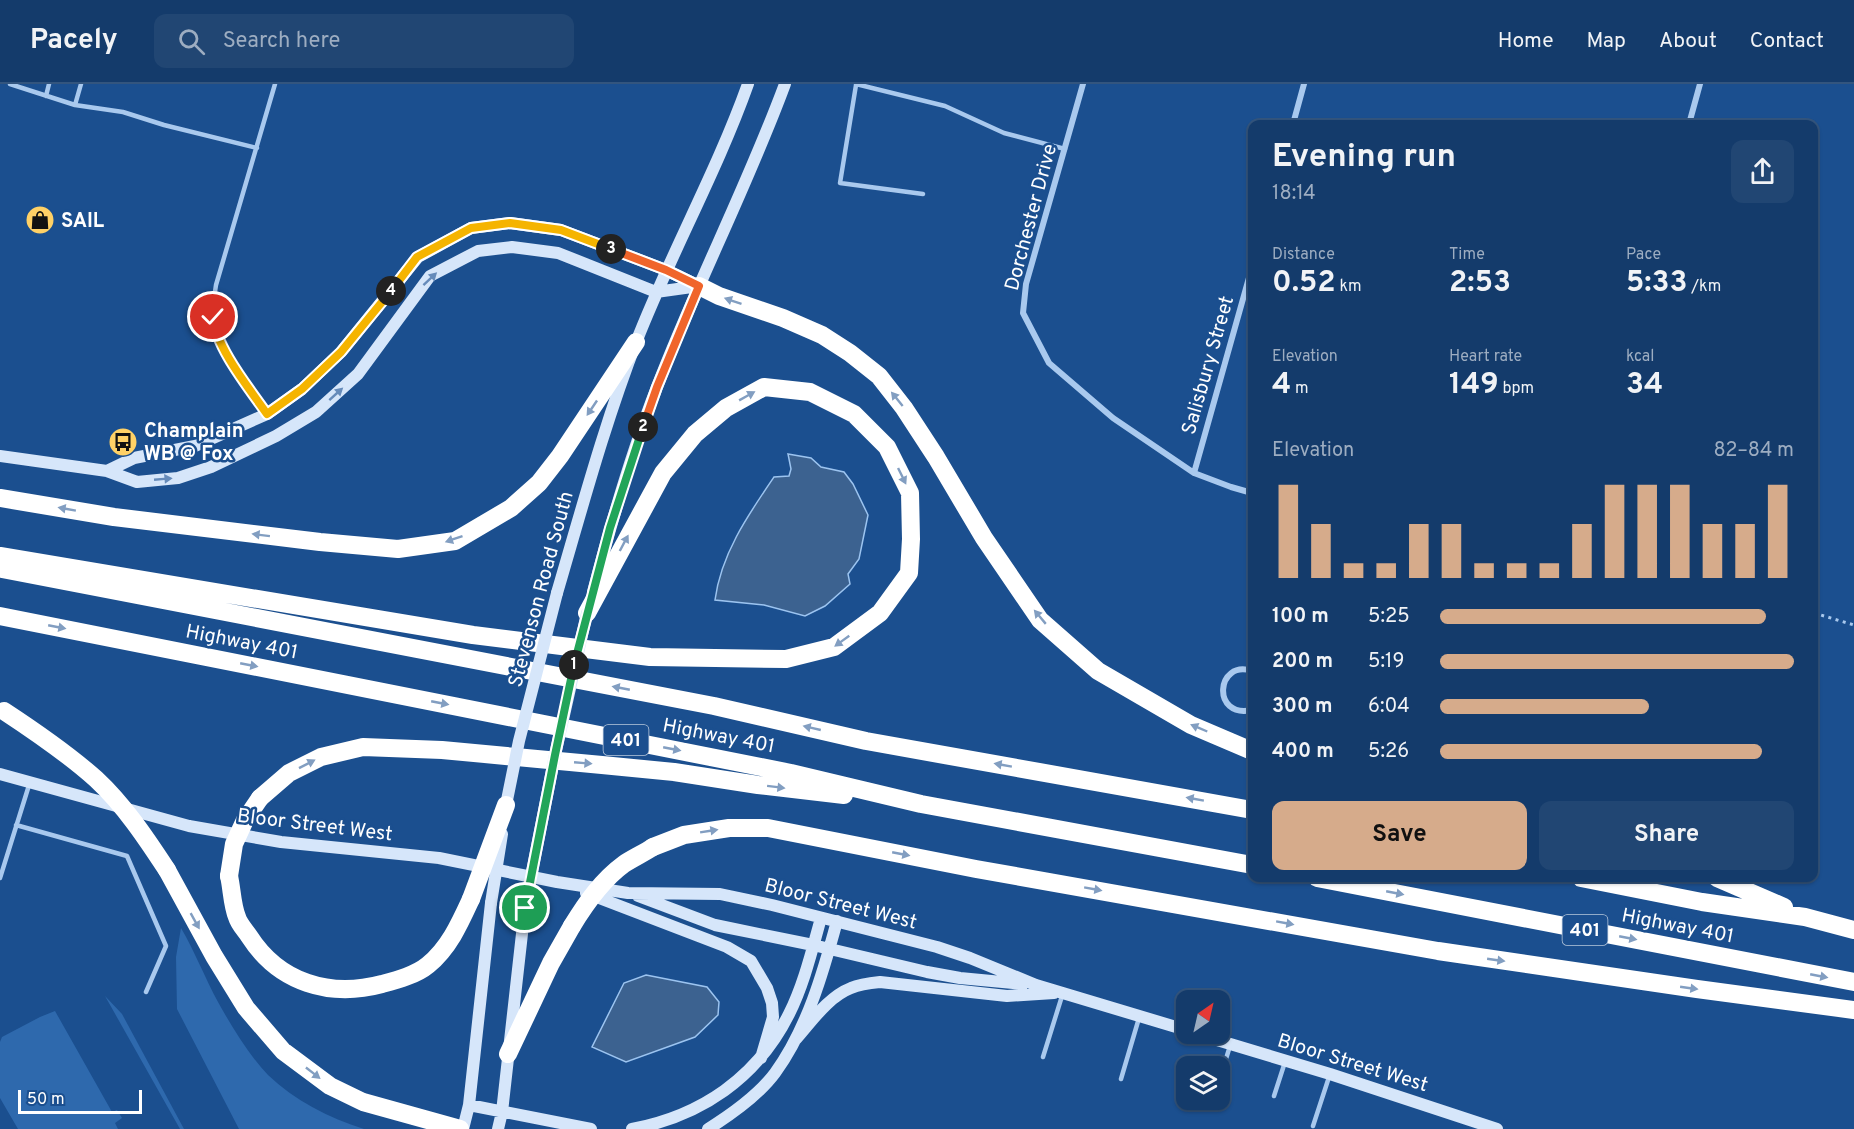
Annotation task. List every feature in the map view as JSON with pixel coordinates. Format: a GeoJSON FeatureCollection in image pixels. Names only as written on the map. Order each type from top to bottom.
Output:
{"type":"FeatureCollection","features":[{"type":"Feature","properties":{"kind":"highway"},"geometry":{"type":"LineString","coordinates":[[699,286],[719,296],[783,318],[822,335],[879,376],[904,408],[984,538],[1040,620],[1098,671],[1191,725],[1248,749]]}},
{"type":"Feature","properties":{"kind":"highway"},"geometry":{"type":"LineString","coordinates":[[0,498],[114,517],[320,542],[398,549],[455,541],[511,508],[539,483],[560,456],[636,342]]}},
{"type":"Feature","properties":{"kind":"highway"},"geometry":{"type":"LineString","coordinates":[[0,556],[473,635],[650,657],[786,659],[834,647],[880,613],[909,573],[910,493],[887,447],[854,414],[810,392],[764,387],[726,408],[695,434],[663,473],[587,613]]}},
{"type":"Feature","properties":{"kind":"highway","name":"Highway 401"},"geometry":{"type":"LineString","coordinates":[[0,568],[714,706],[866,741],[1248,809]]}},
{"type":"Feature","properties":{"kind":"highway","name":"Highway 401"},"geometry":{"type":"LineString","coordinates":[[0,616],[791,772],[921,804],[1248,864]]}},
{"type":"Feature","properties":{"kind":"highway"},"geometry":{"type":"LineString","coordinates":[[2,709],[48,740],[97,780],[137,825],[167,870],[214,956],[246,1008],[284,1051],[330,1086],[363,1102],[462,1129]]}},
{"type":"Feature","properties":{"kind":"highway"},"geometry":{"type":"LineString","coordinates":[[506,805],[461,922],[445,947],[427,966],[403,978],[363,989],[329,990],[290,976],[259,951],[237,917],[229,876],[234,844],[245,819],[260,798],[289,773],[321,757],[363,747],[442,750],[654,770],[921,804]]}},
{"type":"Feature","properties":{"kind":"highway"},"geometry":{"type":"LineString","coordinates":[[508,1054],[551,963],[585,904],[604,881],[653,847],[684,835],[729,828],[768,828],[976,869],[1438,951],[1854,1010]]}},
{"type":"Feature","properties":{"kind":"highway","name":"Highway 401"},"geometry":{"type":"LineString","coordinates":[[1338,882],[1854,982]]}},
{"type":"Feature","properties":{"kind":"highway","name":"Highway 401"},"geometry":{"type":"LineString","coordinates":[[1601,882],[1702,902],[1805,917],[1854,930]]}},
{"type":"Feature","properties":{"kind":"highway"},"geometry":{"type":"LineString","coordinates":[[1726,882],[1805,917]]}},
{"type":"Feature","properties":{"kind":"main road","name":"Stevenson Road South"},"geometry":{"type":"LineString","coordinates":[[462,1129],[469,1105],[491,903],[506,805],[519,741],[557,593],[602,442],[636,342],[748,84]]}},
{"type":"Feature","properties":{"kind":"main road"},"geometry":{"type":"LineString","coordinates":[[498,1129],[502,1112],[525,908],[555,755],[587,613],[610,528],[629,464],[657,387],[761,146],[785,84]]}},
{"type":"Feature","properties":{"kind":"main road"},"geometry":{"type":"LineString","coordinates":[[107,471],[134,458],[195,446],[267,414],[302,389],[341,352],[417,257],[471,228],[510,223],[561,230],[666,270],[699,286]]}},
{"type":"Feature","properties":{"kind":"main road"},"geometry":{"type":"LineString","coordinates":[[0,456],[107,471],[137,482],[178,478],[211,467],[276,436],[316,412],[358,374],[430,276],[478,251],[512,247],[558,253],[656,292],[699,286]]}},
{"type":"Feature","properties":{"kind":"main road","name":"Bloor Street West"},"geometry":{"type":"LineString","coordinates":[[0,774],[189,826],[281,842],[439,858],[557,882],[628,893],[720,894],[937,947],[1036,985],[1176,1027]]}},
{"type":"Feature","properties":{"kind":"main road"},"geometry":{"type":"LineString","coordinates":[[557,882],[727,947],[751,961],[767,988],[773,1010],[770,1030],[761,1058]]}},
{"type":"Feature","properties":{"kind":"main road","name":"Bloor Street West"},"geometry":{"type":"LineString","coordinates":[[628,893],[716,925],[927,972],[960,978],[1036,985]]}},
{"type":"Feature","properties":{"kind":"main road"},"geometry":{"type":"LineString","coordinates":[[632,1129],[681,1116],[704,1105],[725,1091],[761,1058],[790,1012],[821,918]]}},
{"type":"Feature","properties":{"kind":"main road"},"geometry":{"type":"LineString","coordinates":[[708,1129],[754,1096],[774,1074],[796,1039],[808,1013],[837,921]]}},
{"type":"Feature","properties":{"kind":"main road"},"geometry":{"type":"LineString","coordinates":[[796,1039],[836,996],[849,988],[860,985],[880,982],[1007,996],[1063,993]]}},
{"type":"Feature","properties":{"kind":"main road","name":"Bloor Street West"},"geometry":{"type":"LineString","coordinates":[[1231,1044],[1497,1129]]}},
{"type":"Feature","properties":{"kind":"main road"},"geometry":{"type":"LineString","coordinates":[[469,1105],[591,1129]]}},
{"type":"Feature","properties":{"kind":"street","name":"Dorchester Drive"},"geometry":{"type":"LineString","coordinates":[[1083,84],[1026,284],[1023,313],[1049,363],[1113,418],[1194,473],[1231,488],[1248,492]]}},
{"type":"Feature","properties":{"kind":"street"},"geometry":{"type":"LineString","coordinates":[[1294,120],[1305,84]]}},
{"type":"Feature","properties":{"kind":"street"},"geometry":{"type":"LineString","coordinates":[[1690,120],[1700,84]]}},
{"type":"Feature","properties":{"kind":"street","name":"Salisbury Street"},"geometry":{"type":"LineString","coordinates":[[1194,473],[1248,281]]}},
{"type":"Feature","properties":{"kind":"street"},"geometry":{"type":"LineString","coordinates":[[1248,670],[1240,669],[1230,674],[1223,687],[1223,694],[1231,708],[1248,711]]}},
{"type":"Feature","properties":{"kind":"lane"},"geometry":{"type":"LineString","coordinates":[[10,84],[75,105],[123,112],[164,125],[257,148]]}},
{"type":"Feature","properties":{"kind":"lane"},"geometry":{"type":"LineString","coordinates":[[46,96],[49,84]]}},
{"type":"Feature","properties":{"kind":"lane"},"geometry":{"type":"LineString","coordinates":[[75,105],[81,84]]}},
{"type":"Feature","properties":{"kind":"lane"},"geometry":{"type":"LineString","coordinates":[[267,414],[223,347],[214,327],[212,307],[216,285],[275,84]]}},
{"type":"Feature","properties":{"kind":"lane"},"geometry":{"type":"LineString","coordinates":[[923,194],[840,183],[856,84],[945,106],[1004,133],[1065,148]]}},
{"type":"Feature","properties":{"kind":"lane"},"geometry":{"type":"LineString","coordinates":[[0,878],[30,782]]}},
{"type":"Feature","properties":{"kind":"lane"},"geometry":{"type":"LineString","coordinates":[[16,825],[127,856],[166,946],[146,992]]}},
{"type":"Feature","properties":{"kind":"lane"},"geometry":{"type":"LineString","coordinates":[[1043,1057],[1063,993]]}},
{"type":"Feature","properties":{"kind":"lane"},"geometry":{"type":"LineString","coordinates":[[1121,1079],[1139,1016]]}},
{"type":"Feature","properties":{"kind":"lane"},"geometry":{"type":"LineString","coordinates":[[1227,1056],[1231,1044]]}},
{"type":"Feature","properties":{"kind":"lane"},"geometry":{"type":"LineString","coordinates":[[1274,1096],[1286,1061]]}},
{"type":"Feature","properties":{"kind":"lane"},"geometry":{"type":"LineString","coordinates":[[1313,1126],[1330,1074]]}},
{"type":"Feature","properties":{"kind":"path"},"geometry":{"type":"LineString","coordinates":[[1818,614],[1854,625]]}},
{"type":"Feature","properties":{"kind":"shaded area"},"geometry":{"type":"Polygon","coordinates":[[[788,454],[811,458],[821,467],[844,472],[853,484],[868,515],[859,559],[848,574],[850,584],[825,606],[805,616],[764,605],[715,600],[729,551],[745,520],[774,477],[789,476],[791,469],[788,454]]]}},
{"type":"Feature","properties":{"kind":"shaded area"},"geometry":{"type":"Polygon","coordinates":[[[181,928],[229,1021],[247,1049],[268,1075],[313,1107],[364,1129],[239,1129],[177,1009],[176,957],[181,928]]]}},
{"type":"Feature","properties":{"kind":"shaded area"},"geometry":{"type":"Polygon","coordinates":[[[646,975],[707,987],[719,1002],[718,1015],[695,1037],[626,1062],[592,1047],[624,983],[646,975]]]}},
{"type":"Feature","properties":{"kind":"shaded area"},"geometry":{"type":"Polygon","coordinates":[[[105,996],[122,1014],[184,1129],[180,1129],[105,996]]]}},
{"type":"Feature","properties":{"kind":"shaded area"},"geometry":{"type":"Polygon","coordinates":[[[55,1011],[112,1112],[117,1110],[122,1118],[115,1123],[118,1129],[18,1129],[0,1098],[0,1042],[2,1037],[55,1011]]]}},
{"type":"Feature","properties":{"kind":"place","name":"SAIL"},"geometry":{"type":"Point","coordinates":[40,220]}},
{"type":"Feature","properties":{"kind":"place","name":"Champlain WB @ Fox"},"geometry":{"type":"Point","coordinates":[123,442]}},
{"type":"Feature","properties":{"kind":"route"},"geometry":{"type":"LineString","coordinates":[[213,317],[214,327],[223,347],[267,414],[302,389],[341,352],[417,257],[471,228],[510,223],[561,230],[666,270],[699,286],[657,387],[629,464],[610,528],[575,663],[525,908]]}}]}
